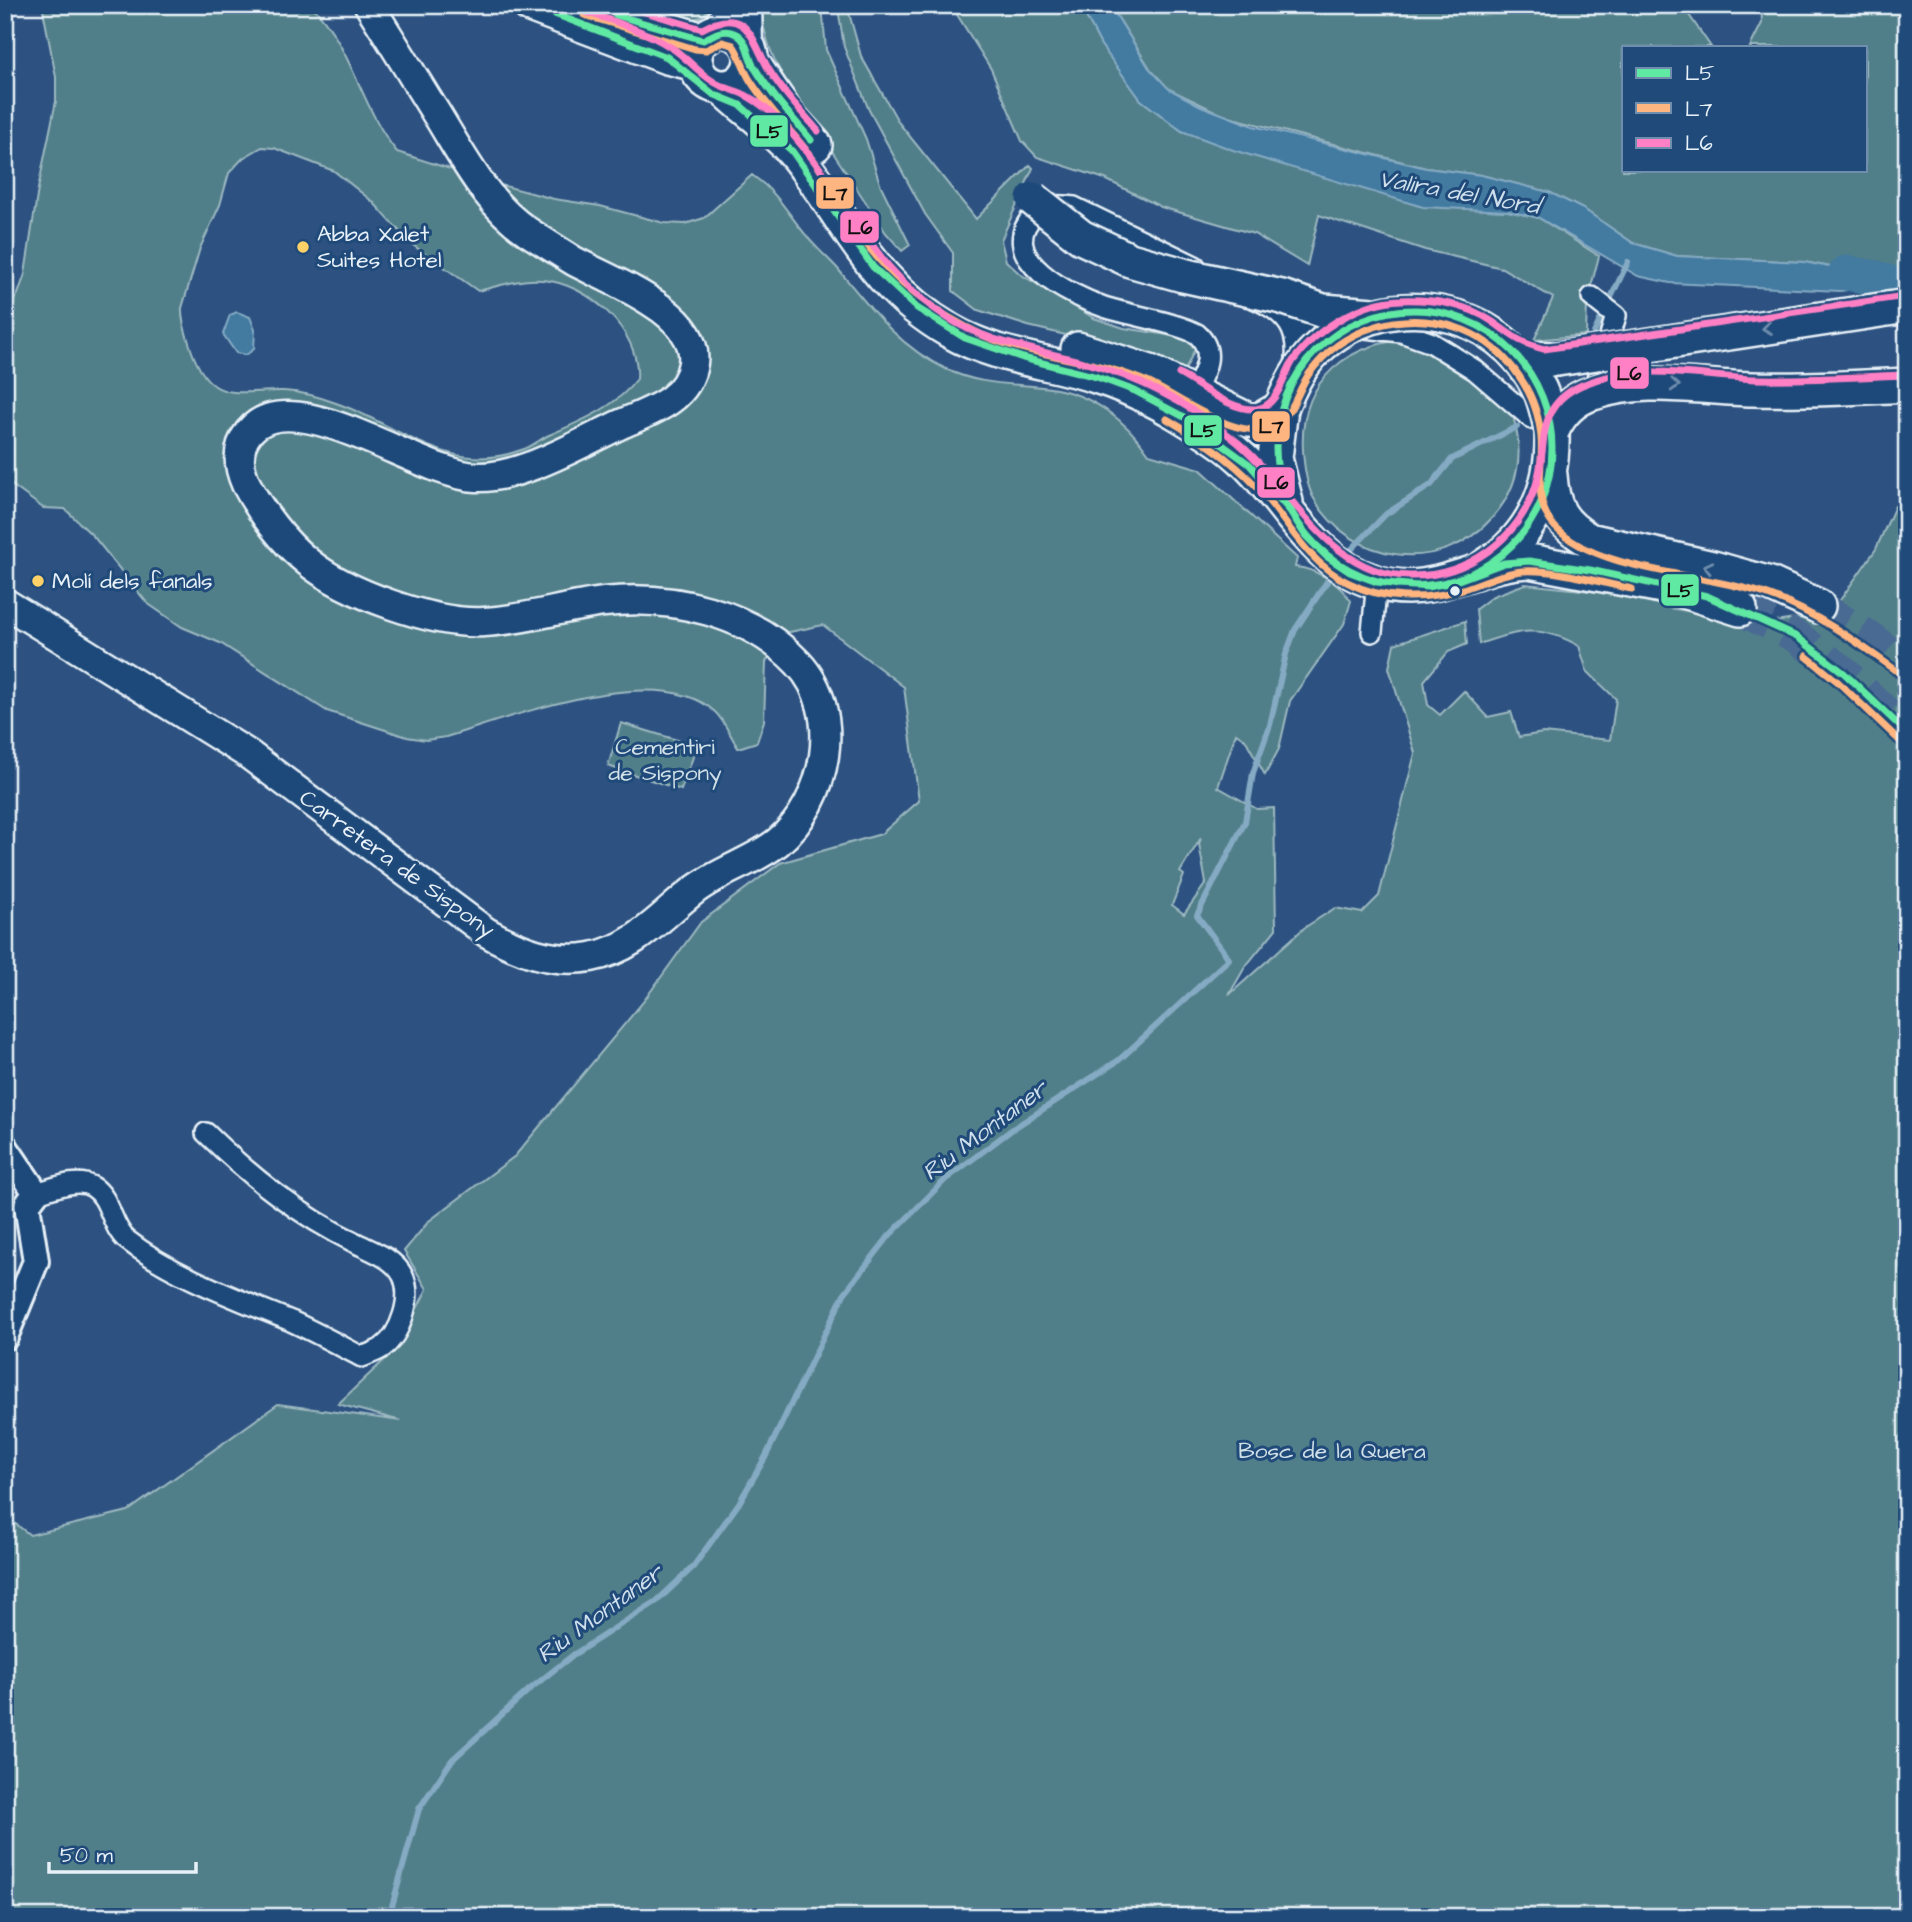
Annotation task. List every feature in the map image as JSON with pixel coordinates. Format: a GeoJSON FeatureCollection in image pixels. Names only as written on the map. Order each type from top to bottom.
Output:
{"type":"FeatureCollection","features":[{"type":"Feature","properties":{"kind":"highway"},"geometry":{"type":"LineString","coordinates":[[530,5],[701,40],[734,33],[788,115],[824,157],[889,256],[933,293],[987,325],[1127,363],[1194,393],[1249,464],[1290,511]]}},
{"type":"Feature","properties":{"kind":"highway"},"geometry":{"type":"LineString","coordinates":[[587,5],[701,40]]}},
{"type":"Feature","properties":{"kind":"highway"},"geometry":{"type":"LineString","coordinates":[[701,40],[705,80],[731,96],[792,150],[873,267],[892,287],[939,324],[984,346],[1097,377],[1164,405],[1217,422],[1260,420],[1281,408]]}},
{"type":"Feature","properties":{"kind":"highway"},"geometry":{"type":"LineString","coordinates":[[731,96],[730,86],[745,77],[750,54]]}},
{"type":"Feature","properties":{"kind":"highway"},"geometry":{"type":"LineString","coordinates":[[1033,199],[1081,237],[1105,250],[1183,275],[1255,291],[1337,314],[1376,315],[1413,309],[1451,314],[1486,330],[1515,354],[1540,389],[1552,431],[1550,475],[1556,512],[1575,532],[1589,540],[1770,584],[1818,607]]}},
{"type":"Feature","properties":{"kind":"highway"},"geometry":{"type":"LineString","coordinates":[[1255,291],[1274,300],[1290,313],[1301,331],[1305,346],[1302,367]]}},
{"type":"Feature","properties":{"kind":"highway"},"geometry":{"type":"LineString","coordinates":[[1515,354],[1530,359],[1557,359],[1907,306]]}},
{"type":"Feature","properties":{"kind":"highway"},"geometry":{"type":"LineString","coordinates":[[1376,315],[1333,335],[1302,367],[1281,408],[1275,458],[1279,483],[1290,511],[1305,536],[1326,556],[1350,572],[1377,582],[1427,586],[1453,582],[1498,559],[1527,528],[1550,475]]}},
{"type":"Feature","properties":{"kind":"highway"},"geometry":{"type":"LineString","coordinates":[[1552,431],[1558,418],[1579,399],[1606,389],[1645,384],[1815,390],[1907,385]]}},
{"type":"Feature","properties":{"kind":"highway"},"geometry":{"type":"LineString","coordinates":[[1476,572],[1518,561],[1563,565],[1678,589],[1740,609]]}},
{"type":"Feature","properties":{"kind":"main road","name":"Carretera de Sispony"},"geometry":{"type":"LineString","coordinates":[[5,603],[248,754],[486,932],[526,952],[557,958],[593,957],[639,938],[696,888],[777,843],[807,810],[821,777],[827,739],[818,699],[803,667],[768,636],[733,619],[687,606],[655,602],[606,602],[522,619],[476,623],[386,603],[309,563],[278,530],[247,486],[240,466],[242,442],[257,424],[271,417],[306,418],[362,436],[440,471],[487,477],[554,455],[664,404],[685,386],[693,364],[688,335],[664,311],[573,260],[502,212],[452,139],[369,5]]}},
{"type":"Feature","properties":{"kind":"main road"},"geometry":{"type":"LineString","coordinates":[[747,5],[750,54]]}},
{"type":"Feature","properties":{"kind":"street"},"geometry":{"type":"LineString","coordinates":[[1194,393],[1209,360],[1203,339],[1191,330],[1101,306],[1035,268],[1025,257],[1021,246],[1026,227],[1038,211],[1057,205],[1074,207],[1222,278],[1299,309],[1361,327],[1401,332],[1432,343],[1475,370],[1532,419],[1560,427],[1575,421],[1588,405],[1616,316],[1591,297]]}},
{"type":"Feature","properties":{"kind":"street"},"geometry":{"type":"LineString","coordinates":[[1372,632],[1377,582]]}},
{"type":"Feature","properties":{"kind":"street"},"geometry":{"type":"LineString","coordinates":[[7,1329],[36,1261],[27,1205],[36,1193],[77,1183],[93,1186],[101,1195],[126,1239],[235,1300],[293,1322],[362,1357],[383,1348],[398,1326],[408,1298],[403,1275],[384,1256],[305,1215],[261,1184],[206,1133]]}},
{"type":"Feature","properties":{"kind":"street"},"geometry":{"type":"LineString","coordinates":[[5,1147],[36,1193]]}},
{"type":"Feature","properties":{"kind":"green space","name":"Bosc de la Quera"},"geometry":{"type":"Polygon","coordinates":[[[42,5],[311,5],[337,39],[374,116],[397,152],[497,184],[664,223],[685,224],[704,218],[752,175],[775,195],[809,239],[886,325],[929,360],[972,378],[1050,388],[1080,396],[1107,410],[1119,420],[1149,454],[1200,469],[1297,558],[1295,567],[1311,570],[1326,578],[1351,601],[1344,624],[1290,701],[1279,749],[1265,775],[1245,739],[1236,733],[1218,787],[1257,809],[1274,808],[1276,929],[1245,967],[1229,995],[1304,928],[1335,908],[1362,913],[1379,896],[1415,753],[1389,668],[1394,644],[1465,621],[1467,644],[1448,652],[1424,681],[1428,705],[1440,715],[1464,691],[1488,717],[1511,712],[1519,737],[1543,733],[1610,740],[1616,699],[1587,671],[1579,646],[1553,634],[1541,632],[1506,635],[1479,644],[1476,609],[1493,596],[1525,584],[1628,595],[1669,608],[1732,618],[1756,625],[1801,618],[1824,623],[1876,549],[1895,506],[1907,498],[1907,1917],[5,1917],[5,1516],[30,1535],[128,1511],[278,1404],[401,1421],[338,1404],[397,1348],[427,1289],[404,1251],[429,1221],[515,1156],[643,1002],[701,922],[780,863],[881,834],[919,801],[904,687],[823,625],[785,633],[766,662],[764,721],[757,742],[738,748],[715,712],[690,697],[658,691],[622,692],[583,698],[446,737],[426,740],[407,737],[327,711],[220,643],[182,627],[147,603],[94,537],[65,509],[43,508],[5,480],[12,448],[5,434],[5,314],[18,294],[25,274],[38,189],[56,101],[56,77],[42,5]],[[262,147],[243,158],[229,173],[220,205],[200,248],[182,308],[182,318],[191,349],[207,379],[217,387],[227,391],[284,391],[310,395],[359,412],[447,453],[495,457],[525,449],[597,413],[618,398],[637,379],[636,361],[621,327],[593,300],[577,290],[559,283],[534,280],[518,281],[478,291],[410,243],[373,202],[334,171],[274,148],[262,147]],[[1201,838],[1180,872],[1184,875],[1172,905],[1184,914],[1206,883],[1199,844],[1201,838]]]}},
{"type":"Feature","properties":{"kind":"green space"},"geometry":{"type":"Polygon","coordinates":[[[653,5],[711,5],[706,13],[692,19],[677,16],[653,5]]]}},
{"type":"Feature","properties":{"kind":"green space"},"geometry":{"type":"Polygon","coordinates":[[[759,5],[822,5],[826,50],[866,139],[880,184],[910,245],[902,251],[886,233],[826,142],[785,96],[791,88],[770,49],[759,5]]]}},
{"type":"Feature","properties":{"kind":"green space"},"geometry":{"type":"Polygon","coordinates":[[[951,5],[1080,5],[1101,45],[1141,100],[1182,131],[1420,206],[1508,211],[1539,218],[1599,256],[1587,302],[1586,335],[1534,340],[1553,298],[1502,268],[1425,250],[1319,215],[1307,266],[1254,234],[1161,207],[1105,179],[1037,157],[1022,141],[991,69],[951,5]]]}},
{"type":"Feature","properties":{"kind":"green space"},"geometry":{"type":"Polygon","coordinates":[[[1110,5],[1689,5],[1689,15],[1710,46],[1622,46],[1622,172],[1867,172],[1867,46],[1750,46],[1762,23],[1761,5],[1907,5],[1907,281],[1804,262],[1677,256],[1633,243],[1585,210],[1549,192],[1481,175],[1426,168],[1225,116],[1169,89],[1151,70],[1110,5]]]}},
{"type":"Feature","properties":{"kind":"green space"},"geometry":{"type":"Polygon","coordinates":[[[847,6],[861,56],[899,123],[976,219],[1030,165],[1033,168],[1001,240],[1006,261],[1020,274],[1094,318],[1124,328],[1174,336],[1187,341],[1195,349],[1186,368],[1180,370],[1141,353],[1028,326],[978,310],[953,291],[953,253],[925,214],[869,110],[844,47],[838,8],[847,6]]]}},
{"type":"Feature","properties":{"kind":"green space"},"geometry":{"type":"Polygon","coordinates":[[[1416,339],[1507,400],[1519,446],[1516,476],[1503,504],[1492,518],[1471,536],[1448,549],[1423,555],[1397,554],[1372,548],[1349,537],[1329,520],[1313,497],[1307,480],[1303,450],[1304,425],[1310,403],[1319,384],[1333,369],[1350,356],[1370,347],[1392,341],[1416,339]]]}},
{"type":"Feature","properties":{"kind":"green space","name":"Cementiri de Sispony"},"geometry":{"type":"Polygon","coordinates":[[[621,723],[697,746],[681,790],[608,766],[621,723]]]}},
{"type":"Feature","properties":{"kind":"water"},"geometry":{"type":"Polygon","coordinates":[[[1080,5],[1110,5],[1149,68],[1169,89],[1201,106],[1253,126],[1426,168],[1481,175],[1549,192],[1585,210],[1633,243],[1677,256],[1804,262],[1907,282],[1840,291],[1670,283],[1638,276],[1539,218],[1508,211],[1423,207],[1233,150],[1182,131],[1141,100],[1101,45],[1080,5]]]}},
{"type":"Feature","properties":{"kind":"water"},"geometry":{"type":"Polygon","coordinates":[[[237,312],[250,317],[255,330],[254,349],[246,355],[236,353],[223,334],[230,315],[237,312]]]}},
{"type":"Feature","properties":{"kind":"waterway","name":"Riu Montaner"},"geometry":{"type":"LineString","coordinates":[[1594,333],[1628,262]]}},
{"type":"Feature","properties":{"kind":"waterway","name":"Valira del Nord"},"geometry":{"type":"LineString","coordinates":[[1846,273],[1876,278],[1907,289]]}},
{"type":"Feature","properties":{"kind":"waterway","name":"Riu Montaner"},"geometry":{"type":"LineString","coordinates":[[1345,556],[1386,514],[1431,485],[1452,459],[1517,427]]}},
{"type":"Feature","properties":{"kind":"waterway","name":"Riu Montaner"},"geometry":{"type":"LineString","coordinates":[[389,1917],[419,1809],[452,1760],[530,1689],[573,1655],[657,1601],[693,1567],[739,1503],[766,1456],[844,1294],[890,1235],[946,1179],[1014,1128],[1119,1060],[1229,959],[1197,915],[1245,822],[1253,773],[1270,725],[1286,654],[1295,630],[1334,571]]}},
{"type":"Feature","properties":{"kind":"tunnel"},"geometry":{"type":"LineString","coordinates":[[1818,606],[1866,635],[1907,666]]}},
{"type":"Feature","properties":{"kind":"tunnel"},"geometry":{"type":"LineString","coordinates":[[1740,609],[1797,637],[1844,673],[1907,733]]}},
{"type":"Feature","properties":{"kind":"transit line","name":"L5"},"geometry":{"type":"LineString","coordinates":[[531,5],[667,57],[713,94],[740,105],[792,151],[873,267],[917,308],[965,338],[1023,358],[1097,377],[1135,391],[1184,417],[1249,464],[1290,511],[1305,535],[1326,556],[1350,572],[1377,582],[1427,587],[1453,582],[1504,563],[1529,561],[1590,570],[1707,596],[1797,637],[1844,673],[1907,733]]}},
{"type":"Feature","properties":{"kind":"transit line","name":"L6"},"geometry":{"type":"LineString","coordinates":[[563,5],[646,34],[677,52],[714,82],[750,98],[776,117],[822,172],[883,260],[922,299],[948,318],[997,340],[1122,375],[1179,402],[1231,437],[1252,456],[1332,543],[1354,560],[1380,572],[1410,576],[1451,570],[1470,562],[1504,538],[1528,504],[1536,485],[1549,415],[1566,394],[1582,385],[1603,378],[1646,372],[1756,379],[1906,375]]}},
{"type":"Feature","properties":{"kind":"transit line","name":"L6"},"geometry":{"type":"LineString","coordinates":[[621,5],[702,29],[719,22],[741,24],[778,83],[818,131]]}},
{"type":"Feature","properties":{"kind":"transit line","name":"L7"},"geometry":{"type":"LineString","coordinates":[[584,15],[695,49],[706,50],[722,42],[733,45],[757,91],[813,159],[874,254],[901,282],[931,306],[982,335],[1002,343],[1127,374],[1228,424],[1245,429],[1261,429],[1275,425],[1287,415],[1309,374],[1323,358],[1355,334],[1394,322],[1414,321],[1435,322],[1472,334],[1502,355],[1514,369],[1532,401],[1541,437],[1540,484],[1543,506],[1555,527],[1574,542],[1625,563],[1743,588],[1786,602],[1837,630],[1901,674]]}},
{"type":"Feature","properties":{"kind":"transit line","name":"L5"},"geometry":{"type":"LineString","coordinates":[[616,15],[703,40],[722,32],[739,36],[766,85],[811,140]]}},
{"type":"Feature","properties":{"kind":"transit line","name":"L6"},"geometry":{"type":"LineString","coordinates":[[1179,374],[1236,406],[1246,409],[1263,407],[1275,397],[1293,361],[1314,338],[1355,311],[1370,305],[1401,300],[1425,300],[1461,307],[1483,316],[1522,342],[1544,349],[1905,296]]}},
{"type":"Feature","properties":{"kind":"transit line","name":"L5"},"geometry":{"type":"LineString","coordinates":[[1428,310],[1467,320],[1479,326],[1502,341],[1521,360],[1542,395],[1550,421],[1552,448],[1550,475],[1542,501],[1529,525],[1512,546],[1491,563],[1467,576],[1428,586],[1400,586],[1361,576],[1349,570],[1326,555],[1307,536],[1286,501],[1278,475],[1276,434],[1286,395],[1292,383],[1307,360],[1326,341],[1361,320],[1387,312],[1428,310]]}},
{"type":"Feature","properties":{"kind":"transit line","name":"L7"},"geometry":{"type":"LineString","coordinates":[[1167,419],[1236,466],[1267,498],[1319,563],[1361,588],[1390,596],[1421,597],[1466,588],[1507,574],[1536,571],[1564,574],[1632,589]]}},
{"type":"Feature","properties":{"kind":"transit line","name":"L7"},"geometry":{"type":"LineString","coordinates":[[1806,656],[1837,681],[1900,741]]}},
{"type":"Feature","properties":{"kind":"place","name":"Abba Xalet Suites Hotel"},"geometry":{"type":"Point","coordinates":[303,247]}},
{"type":"Feature","properties":{"kind":"place","name":"Molí dels fanals"},"geometry":{"type":"Point","coordinates":[38,581]}}]}
